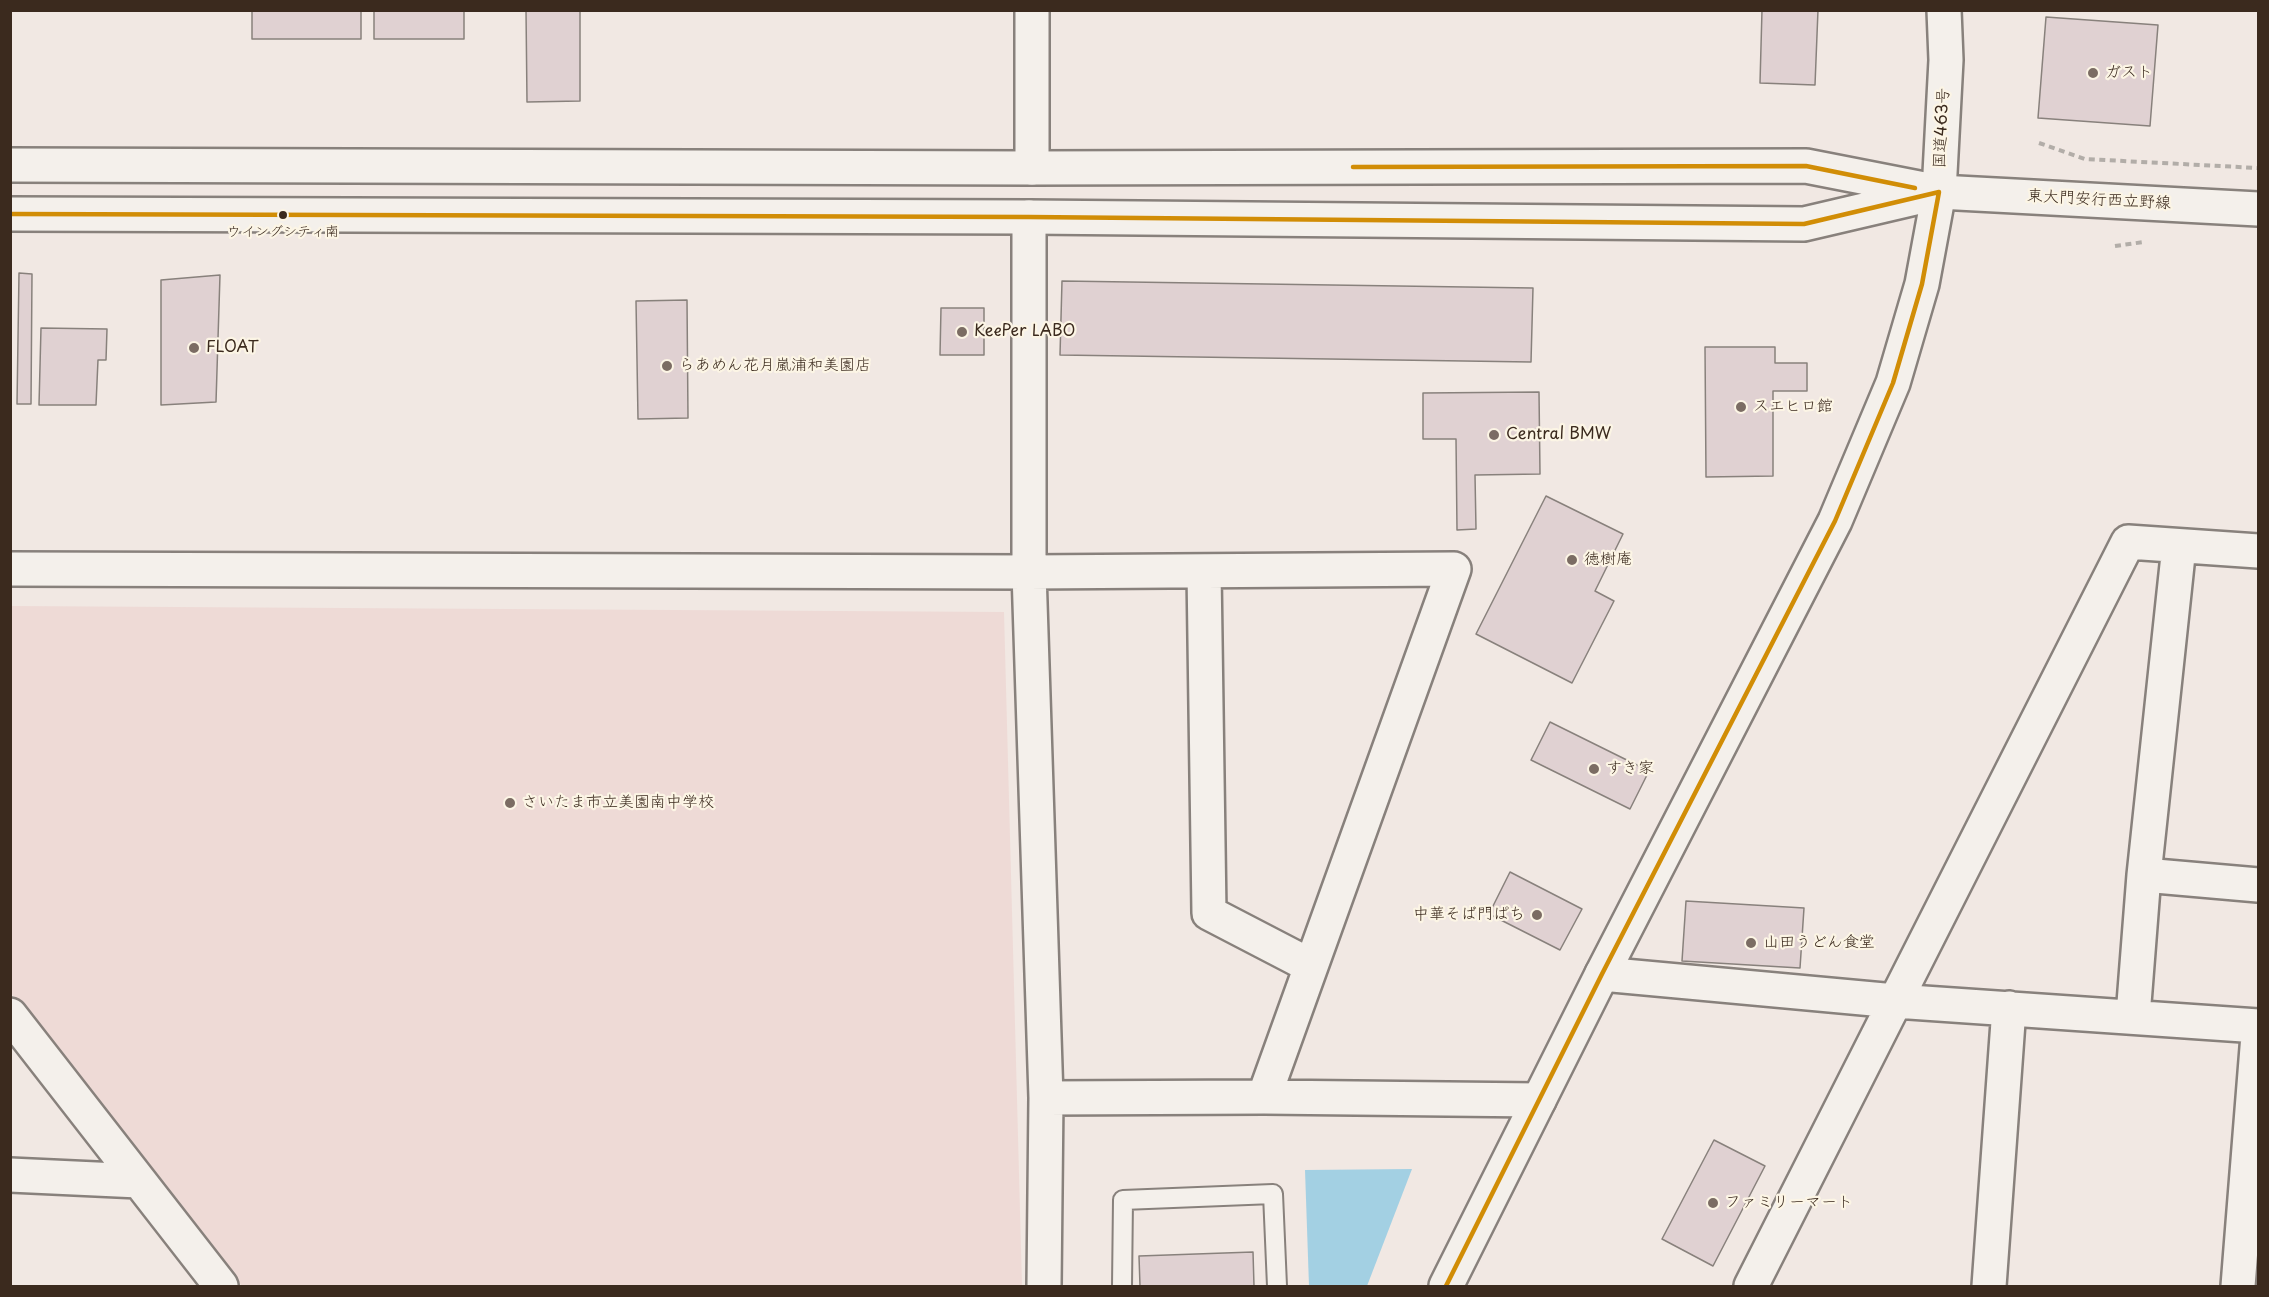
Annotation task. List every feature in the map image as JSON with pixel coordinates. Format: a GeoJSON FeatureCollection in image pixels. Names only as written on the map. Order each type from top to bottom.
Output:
{"type":"FeatureCollection","features":[{"type":"Feature","properties":{"kind":"main road"},"geometry":{"type":"LineString","coordinates":[[1032,10],[1032,168]]}},
{"type":"Feature","properties":{"kind":"main road","name":"国道463号"},"geometry":{"type":"LineString","coordinates":[[1446,1287],[1602,974],[1835,521],[1893,383],[1922,284],[1939,192],[1946,60],[1944,10]]}},
{"type":"Feature","properties":{"kind":"main road"},"geometry":{"type":"LineString","coordinates":[[10,165],[1032,168],[1806,166],[1939,192]]}},
{"type":"Feature","properties":{"kind":"main road"},"geometry":{"type":"LineString","coordinates":[[10,214],[1029,217],[1804,224],[1939,192]]}},
{"type":"Feature","properties":{"kind":"main road","name":"東大門安行西立野線"},"geometry":{"type":"LineString","coordinates":[[1939,192],[2259,209]]}},
{"type":"Feature","properties":{"kind":"main road"},"geometry":{"type":"LineString","coordinates":[[1029,217],[1029,572],[1046,1098],[1044,1287]]}},
{"type":"Feature","properties":{"kind":"main road"},"geometry":{"type":"LineString","coordinates":[[1751,1287],[2128,542],[2259,551]]}},
{"type":"Feature","properties":{"kind":"main road"},"geometry":{"type":"LineString","coordinates":[[2133,1016],[2179,546]]}},
{"type":"Feature","properties":{"kind":"main road"},"geometry":{"type":"LineString","coordinates":[[10,569],[1029,572],[1454,569],[1264,1097]]}},
{"type":"Feature","properties":{"kind":"main road"},"geometry":{"type":"LineString","coordinates":[[1204,571],[1209,913],[1311,966]]}},
{"type":"Feature","properties":{"kind":"main road"},"geometry":{"type":"LineString","coordinates":[[2145,875],[2259,885]]}},
{"type":"Feature","properties":{"kind":"main road"},"geometry":{"type":"LineString","coordinates":[[1602,974],[1895,1001],[2259,1026]]}},
{"type":"Feature","properties":{"kind":"main road"},"geometry":{"type":"LineString","coordinates":[[1989,1287],[2009,1008]]}},
{"type":"Feature","properties":{"kind":"main road"},"geometry":{"type":"LineString","coordinates":[[10,1015],[221,1287]]}},
{"type":"Feature","properties":{"kind":"main road"},"geometry":{"type":"LineString","coordinates":[[2238,1287],[2253,1158],[2259,1035]]}},
{"type":"Feature","properties":{"kind":"main road"},"geometry":{"type":"LineString","coordinates":[[1046,1098],[1264,1097],[1539,1100]]}},
{"type":"Feature","properties":{"kind":"main road"},"geometry":{"type":"LineString","coordinates":[[10,1175],[139,1181]]}},
{"type":"Feature","properties":{"kind":"lane"},"geometry":{"type":"LineString","coordinates":[[1122,1287],[1123,1200],[1273,1194],[1277,1287]]}},
{"type":"Feature","properties":{"kind":"path"},"geometry":{"type":"LineString","coordinates":[[2039,143],[2085,159],[2259,168]]}},
{"type":"Feature","properties":{"kind":"path"},"geometry":{"type":"LineString","coordinates":[[2115,246],[2156,242]]}},
{"type":"Feature","properties":{"kind":"shaded area","name":"さいたま市立美園南中学校"},"geometry":{"type":"Polygon","coordinates":[[[11,606],[1004,612],[1022,1286],[242,1286],[11,993],[11,606]]]}},
{"type":"Feature","properties":{"kind":"water"},"geometry":{"type":"Polygon","coordinates":[[[1412,1169],[1367,1286],[1309,1286],[1305,1170],[1412,1169]]]}},
{"type":"Feature","properties":{"kind":"building"},"geometry":{"type":"Polygon","coordinates":[[[252,10],[361,10],[361,39],[252,39],[252,10]]]}},
{"type":"Feature","properties":{"kind":"building"},"geometry":{"type":"Polygon","coordinates":[[[374,10],[464,10],[464,39],[374,39],[374,10]]]}},
{"type":"Feature","properties":{"kind":"building"},"geometry":{"type":"Polygon","coordinates":[[[526,10],[580,10],[580,101],[527,102],[526,10]]]}},
{"type":"Feature","properties":{"kind":"building"},"geometry":{"type":"Polygon","coordinates":[[[1762,10],[1818,10],[1815,85],[1760,83],[1762,10]]]}},
{"type":"Feature","properties":{"kind":"building"},"geometry":{"type":"Polygon","coordinates":[[[2046,17],[2158,25],[2150,126],[2038,118],[2046,17]]]}},
{"type":"Feature","properties":{"kind":"building"},"geometry":{"type":"Polygon","coordinates":[[[19,273],[32,274],[31,404],[17,404],[19,273]]]}},
{"type":"Feature","properties":{"kind":"building"},"geometry":{"type":"Polygon","coordinates":[[[220,275],[216,402],[161,405],[161,280],[220,275]]]}},
{"type":"Feature","properties":{"kind":"building"},"geometry":{"type":"Polygon","coordinates":[[[1062,281],[1533,288],[1531,362],[1060,355],[1062,281]]]}},
{"type":"Feature","properties":{"kind":"building"},"geometry":{"type":"Polygon","coordinates":[[[687,300],[688,418],[638,419],[636,301],[687,300]]]}},
{"type":"Feature","properties":{"kind":"building","name":"KeePer LABO"},"geometry":{"type":"Polygon","coordinates":[[[941,308],[984,308],[984,355],[940,355],[941,308]]]}},
{"type":"Feature","properties":{"kind":"building"},"geometry":{"type":"Polygon","coordinates":[[[41,328],[107,329],[106,360],[98,360],[96,405],[39,405],[41,328]]]}},
{"type":"Feature","properties":{"kind":"building"},"geometry":{"type":"Polygon","coordinates":[[[1705,347],[1775,347],[1775,363],[1807,363],[1807,391],[1773,391],[1773,476],[1706,477],[1705,347]]]}},
{"type":"Feature","properties":{"kind":"building"},"geometry":{"type":"Polygon","coordinates":[[[1539,392],[1540,474],[1475,475],[1476,529],[1457,530],[1456,439],[1423,439],[1423,393],[1539,392]]]}},
{"type":"Feature","properties":{"kind":"building"},"geometry":{"type":"Polygon","coordinates":[[[1546,496],[1623,534],[1595,591],[1614,601],[1572,683],[1476,634],[1546,496]]]}},
{"type":"Feature","properties":{"kind":"building"},"geometry":{"type":"Polygon","coordinates":[[[1550,722],[1649,771],[1630,809],[1531,760],[1550,722]]]}},
{"type":"Feature","properties":{"kind":"building"},"geometry":{"type":"Polygon","coordinates":[[[1510,872],[1582,909],[1560,950],[1489,914],[1510,872]]]}},
{"type":"Feature","properties":{"kind":"building"},"geometry":{"type":"Polygon","coordinates":[[[1686,901],[1804,908],[1800,968],[1682,961],[1686,901]]]}},
{"type":"Feature","properties":{"kind":"building","name":"ファミリーマート"},"geometry":{"type":"Polygon","coordinates":[[[1714,1140],[1765,1166],[1713,1266],[1662,1239],[1714,1140]]]}},
{"type":"Feature","properties":{"kind":"building"},"geometry":{"type":"Polygon","coordinates":[[[1253,1252],[1254,1286],[1140,1286],[1139,1256],[1253,1252]]]}},
{"type":"Feature","properties":{"kind":"transit line"},"geometry":{"type":"LineString","coordinates":[[1353,167],[1806,166],[1915,188]]}},
{"type":"Feature","properties":{"kind":"transit line"},"geometry":{"type":"LineString","coordinates":[[10,214],[1029,217],[1804,224],[1939,192]]}},
{"type":"Feature","properties":{"kind":"transit line"},"geometry":{"type":"LineString","coordinates":[[1446,1286],[1602,974],[1835,521],[1893,383],[1922,284],[1939,192]]}},
{"type":"Feature","properties":{"kind":"place","name":"ガスト"},"geometry":{"type":"Point","coordinates":[2093,73]}},
{"type":"Feature","properties":{"kind":"place","name":"ウイングシティ南"},"geometry":{"type":"Point","coordinates":[283,215]}},
{"type":"Feature","properties":{"kind":"place","name":"KeePer LABO"},"geometry":{"type":"Point","coordinates":[962,332]}},
{"type":"Feature","properties":{"kind":"place","name":"FLOAT"},"geometry":{"type":"Point","coordinates":[194,348]}},
{"type":"Feature","properties":{"kind":"place","name":"らあめん花月嵐浦和美園店"},"geometry":{"type":"Point","coordinates":[667,366]}},
{"type":"Feature","properties":{"kind":"place","name":"スエヒロ館"},"geometry":{"type":"Point","coordinates":[1741,407]}},
{"type":"Feature","properties":{"kind":"place","name":"Central BMW"},"geometry":{"type":"Point","coordinates":[1494,435]}},
{"type":"Feature","properties":{"kind":"place","name":"徳樹庵"},"geometry":{"type":"Point","coordinates":[1572,560]}},
{"type":"Feature","properties":{"kind":"place","name":"すき家"},"geometry":{"type":"Point","coordinates":[1594,769]}},
{"type":"Feature","properties":{"kind":"place","name":"さいたま市立美園南中学校"},"geometry":{"type":"Point","coordinates":[510,803]}},
{"type":"Feature","properties":{"kind":"place","name":"中華そば門ぱち"},"geometry":{"type":"Point","coordinates":[1537,915]}},
{"type":"Feature","properties":{"kind":"place","name":"山田うどん食堂"},"geometry":{"type":"Point","coordinates":[1751,943]}},
{"type":"Feature","properties":{"kind":"place","name":"ファミリーマート"},"geometry":{"type":"Point","coordinates":[1713,1203]}}]}
